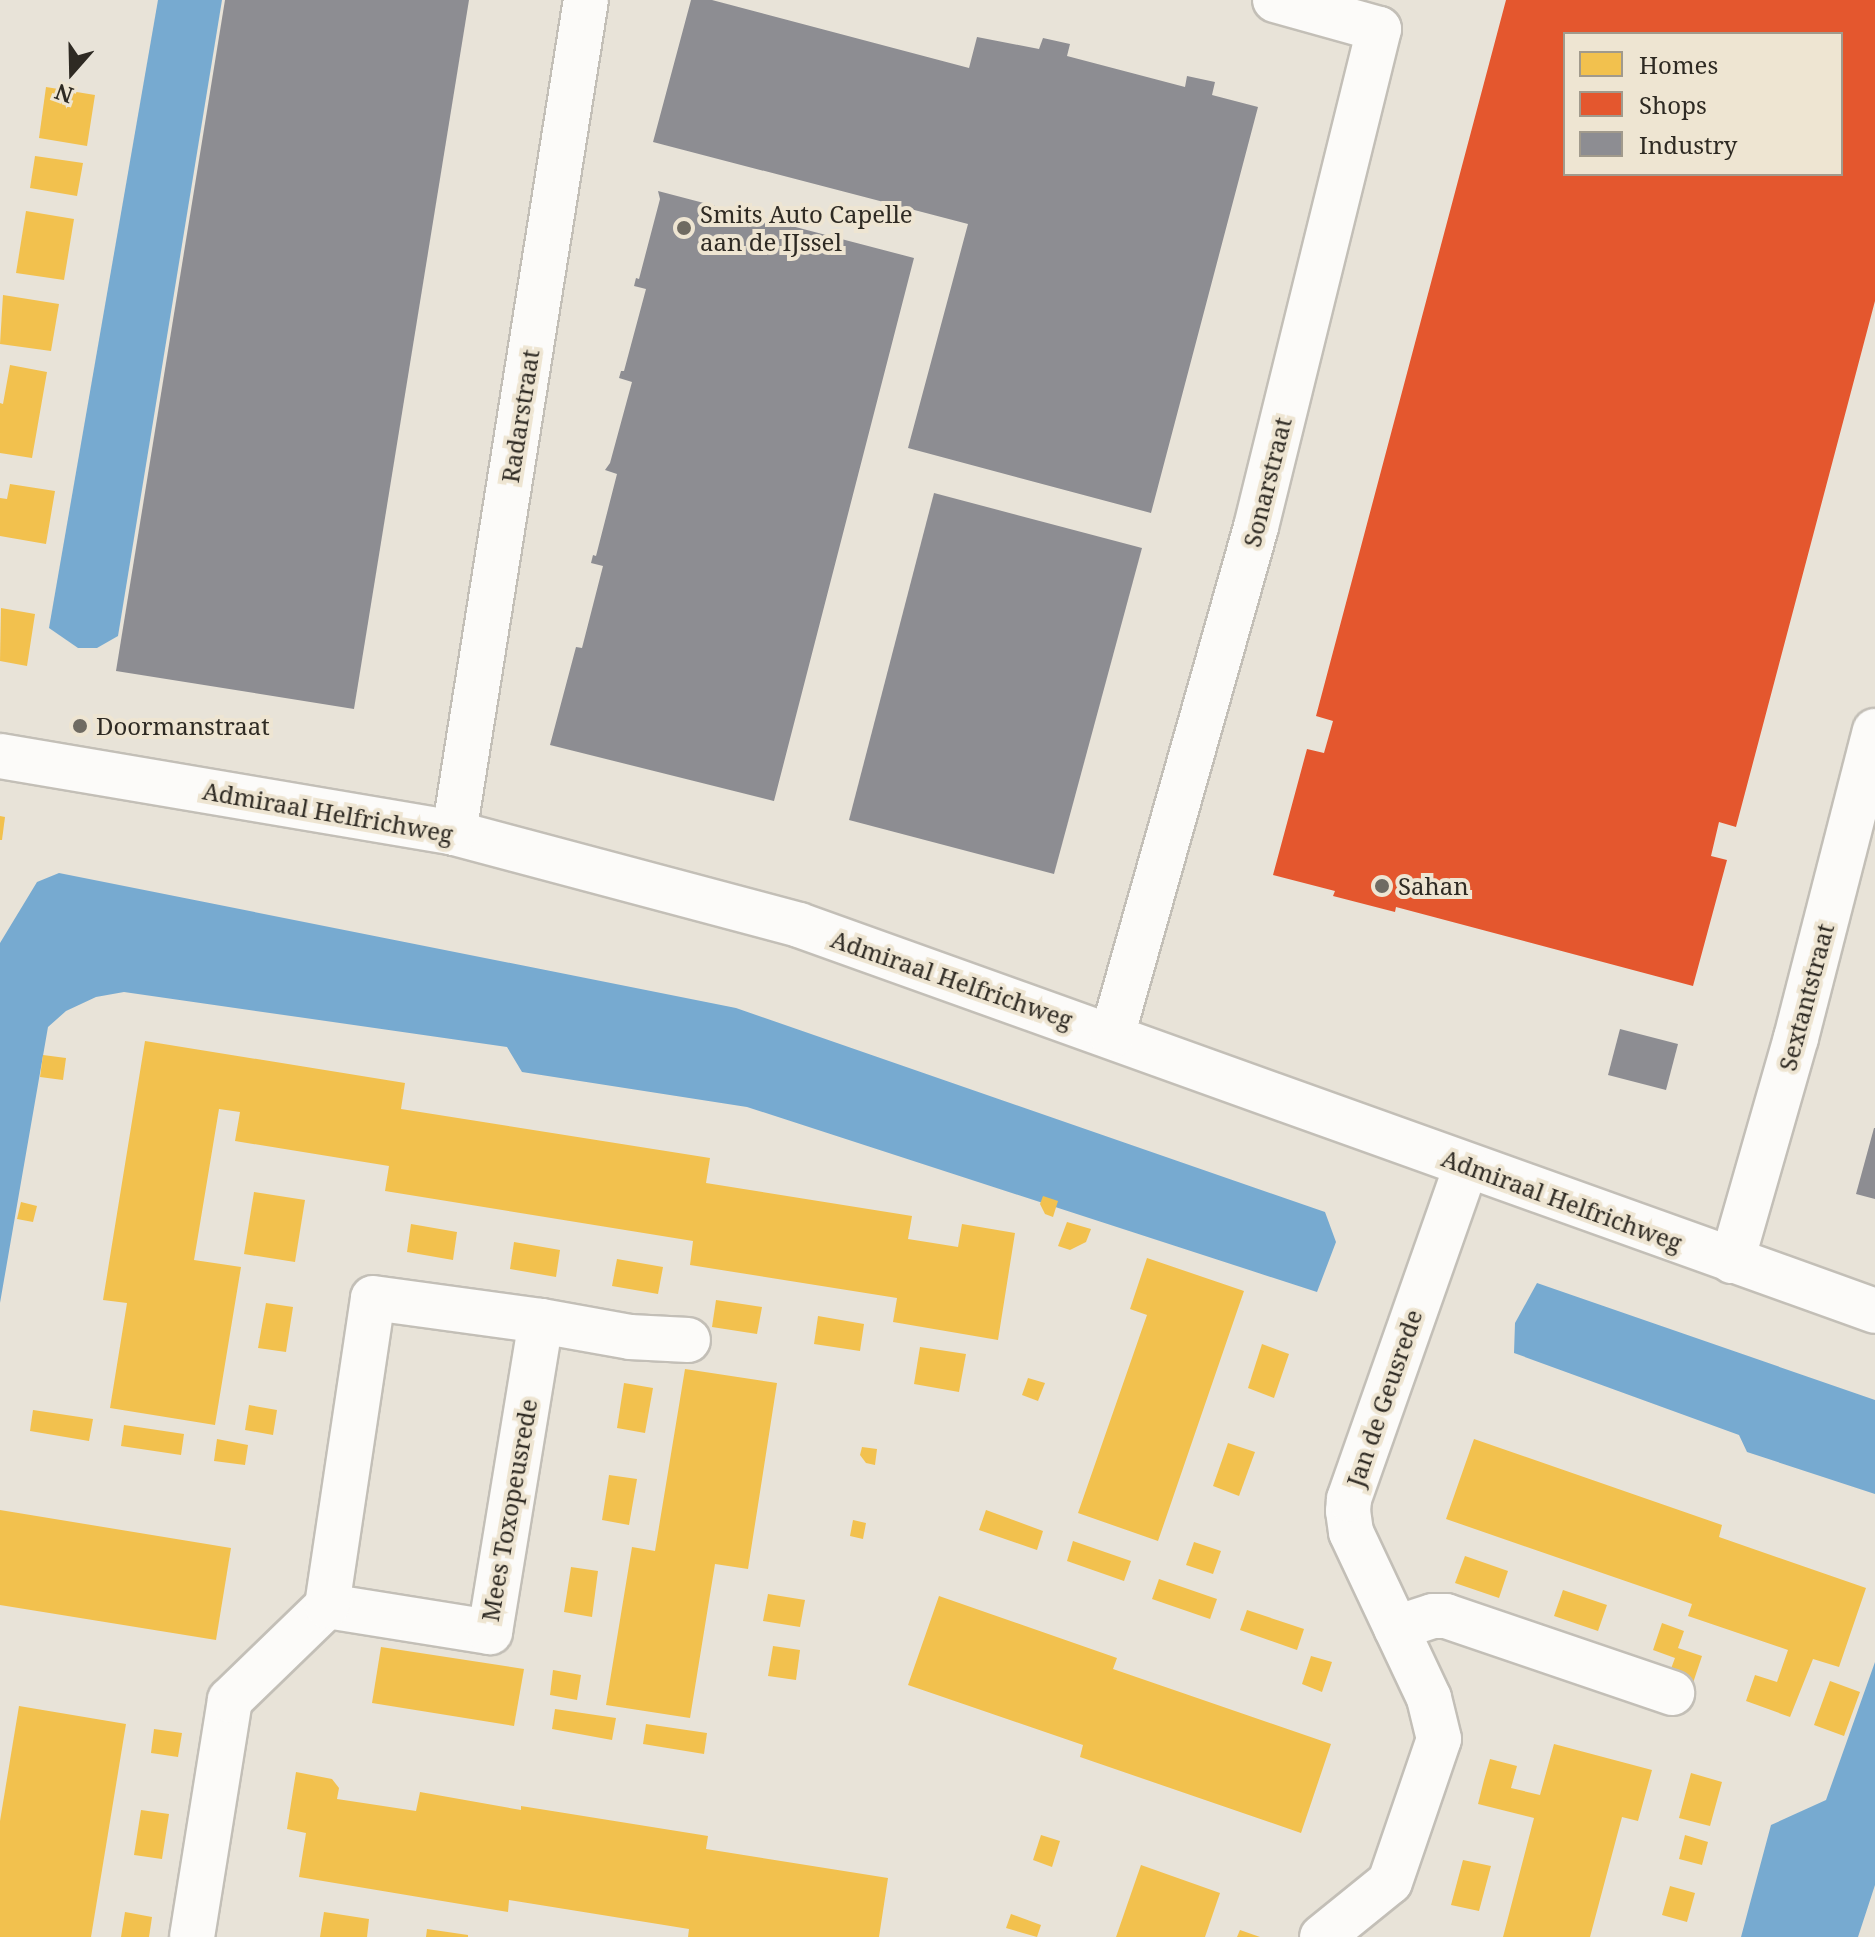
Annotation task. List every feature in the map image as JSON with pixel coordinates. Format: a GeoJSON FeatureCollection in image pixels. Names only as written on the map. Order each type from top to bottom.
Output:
{"type":"FeatureCollection","features":[{"type":"Feature","properties":{"kind":"street","name":"Radarstraat"},"geometry":{"type":"LineString","coordinates":[[454,833],[586,0]]}},
{"type":"Feature","properties":{"kind":"street","name":"Sonarstraat"},"geometry":{"type":"LineString","coordinates":[[1112,1036],[1256,527],[1379,29],[1275,0]]}},
{"type":"Feature","properties":{"kind":"street","name":"Sextantstraat"},"geometry":{"type":"LineString","coordinates":[[1732,1261],[1796,1038],[1875,731]]}},
{"type":"Feature","properties":{"kind":"street","name":"Admiraal Helfrichweg"},"geometry":{"type":"LineString","coordinates":[[0,756],[454,833],[799,925],[1875,1311]]}},
{"type":"Feature","properties":{"kind":"street","name":"Jan de Geusrede"},"geometry":{"type":"LineString","coordinates":[[1322,1937],[1390,1882],[1439,1739],[1429,1698],[1351,1532],[1349,1499],[1466,1166]]}},
{"type":"Feature","properties":{"kind":"street"},"geometry":{"type":"LineString","coordinates":[[192,1937],[230,1700],[327,1606],[373,1298],[541,1321],[630,1337],[688,1340]]}},
{"type":"Feature","properties":{"kind":"street","name":"Mees Toxopeusrede"},"geometry":{"type":"LineString","coordinates":[[327,1606],[490,1632],[541,1321]]}},
{"type":"Feature","properties":{"kind":"street"},"geometry":{"type":"LineString","coordinates":[[1396,1628],[1433,1616],[1446,1616],[1672,1693]]}},
{"type":"Feature","properties":{"kind":"water"},"geometry":{"type":"Polygon","coordinates":[[[158,0],[222,0],[118,636],[97,648],[78,648],[49,628],[158,0]]]}},
{"type":"Feature","properties":{"kind":"water"},"geometry":{"type":"Polygon","coordinates":[[[59,873],[736,1008],[1325,1212],[1336,1242],[1317,1292],[747,1107],[522,1072],[507,1047],[124,992],[96,997],[66,1011],[48,1027],[0,1303],[0,943],[37,882],[59,873]]]}},
{"type":"Feature","properties":{"kind":"water"},"geometry":{"type":"Polygon","coordinates":[[[1537,1283],[1875,1400],[1875,1494],[1747,1452],[1739,1435],[1514,1353],[1515,1323],[1537,1283]]]}},
{"type":"Feature","properties":{"kind":"water"},"geometry":{"type":"Polygon","coordinates":[[[1875,1662],[1875,1885],[1858,1937],[1741,1937],[1771,1825],[1826,1800],[1875,1662]]]}},
{"type":"Feature","properties":{"kind":"building: Homes"},"geometry":{"type":"Polygon","coordinates":[[[46,87],[95,95],[87,146],[39,138],[46,87]]]}},
{"type":"Feature","properties":{"kind":"building: Homes"},"geometry":{"type":"Polygon","coordinates":[[[35,156],[83,163],[77,196],[30,188],[35,156]]]}},
{"type":"Feature","properties":{"kind":"building: Homes"},"geometry":{"type":"Polygon","coordinates":[[[26,211],[74,219],[64,280],[16,273],[26,211]]]}},
{"type":"Feature","properties":{"kind":"building: Homes"},"geometry":{"type":"Polygon","coordinates":[[[3,295],[59,304],[51,351],[0,344],[3,295]]]}},
{"type":"Feature","properties":{"kind":"building: Homes"},"geometry":{"type":"Polygon","coordinates":[[[10,365],[47,372],[32,458],[0,453],[0,403],[3,404],[10,365]]]}},
{"type":"Feature","properties":{"kind":"building: Homes"},"geometry":{"type":"Polygon","coordinates":[[[10,484],[55,491],[46,544],[0,536],[0,498],[7,499],[10,484]]]}},
{"type":"Feature","properties":{"kind":"building: Homes"},"geometry":{"type":"Polygon","coordinates":[[[1,608],[35,614],[27,666],[0,661],[1,608]]]}},
{"type":"Feature","properties":{"kind":"building: Homes"},"geometry":{"type":"Polygon","coordinates":[[[0,816],[5,817],[2,840],[0,840],[0,816]]]}},
{"type":"Feature","properties":{"kind":"building: Homes"},"geometry":{"type":"Polygon","coordinates":[[[145,1041],[405,1083],[401,1109],[710,1158],[706,1183],[912,1216],[908,1239],[958,1247],[962,1224],[1015,1233],[998,1340],[893,1322],[897,1298],[690,1265],[693,1241],[385,1191],[389,1166],[235,1141],[240,1112],[219,1109],[194,1260],[241,1267],[215,1425],[110,1408],[127,1303],[103,1300],[145,1041]]]}},
{"type":"Feature","properties":{"kind":"building: Homes"},"geometry":{"type":"Polygon","coordinates":[[[43,1055],[66,1058],[63,1080],[40,1077],[43,1055]]]}},
{"type":"Feature","properties":{"kind":"building: Homes"},"geometry":{"type":"Polygon","coordinates":[[[254,1192],[305,1200],[295,1262],[244,1254],[254,1192]]]}},
{"type":"Feature","properties":{"kind":"building: Homes"},"geometry":{"type":"Polygon","coordinates":[[[1043,1196],[1058,1201],[1053,1217],[1045,1214],[1040,1204],[1043,1196]]]}},
{"type":"Feature","properties":{"kind":"building: Homes"},"geometry":{"type":"Polygon","coordinates":[[[21,1202],[37,1206],[33,1222],[17,1219],[21,1202]]]}},
{"type":"Feature","properties":{"kind":"building: Homes"},"geometry":{"type":"Polygon","coordinates":[[[1067,1222],[1091,1229],[1086,1242],[1070,1250],[1058,1246],[1067,1222]]]}},
{"type":"Feature","properties":{"kind":"building: Homes"},"geometry":{"type":"Polygon","coordinates":[[[411,1224],[457,1232],[453,1260],[407,1252],[411,1224]]]}},
{"type":"Feature","properties":{"kind":"building: Homes"},"geometry":{"type":"Polygon","coordinates":[[[514,1242],[560,1250],[556,1277],[510,1269],[514,1242]]]}},
{"type":"Feature","properties":{"kind":"building: Homes"},"geometry":{"type":"Polygon","coordinates":[[[1147,1258],[1244,1291],[1158,1541],[1078,1513],[1147,1315],[1130,1309],[1147,1258]]]}},
{"type":"Feature","properties":{"kind":"building: Homes"},"geometry":{"type":"Polygon","coordinates":[[[617,1259],[663,1267],[658,1294],[612,1286],[617,1259]]]}},
{"type":"Feature","properties":{"kind":"building: Homes"},"geometry":{"type":"Polygon","coordinates":[[[716,1300],[762,1307],[757,1334],[712,1327],[716,1300]]]}},
{"type":"Feature","properties":{"kind":"building: Homes"},"geometry":{"type":"Polygon","coordinates":[[[266,1303],[293,1307],[286,1352],[258,1348],[266,1303]]]}},
{"type":"Feature","properties":{"kind":"building: Homes"},"geometry":{"type":"Polygon","coordinates":[[[818,1316],[864,1324],[860,1351],[814,1344],[818,1316]]]}},
{"type":"Feature","properties":{"kind":"building: Homes"},"geometry":{"type":"Polygon","coordinates":[[[1262,1344],[1289,1354],[1274,1398],[1248,1388],[1262,1344]]]}},
{"type":"Feature","properties":{"kind":"building: Homes"},"geometry":{"type":"Polygon","coordinates":[[[920,1347],[966,1354],[959,1392],[914,1384],[920,1347]]]}},
{"type":"Feature","properties":{"kind":"building: Homes"},"geometry":{"type":"Polygon","coordinates":[[[685,1369],[777,1383],[748,1569],[715,1564],[690,1718],[606,1705],[632,1547],[655,1551],[685,1369]]]}},
{"type":"Feature","properties":{"kind":"building: Homes"},"geometry":{"type":"Polygon","coordinates":[[[1028,1378],[1045,1383],[1038,1401],[1022,1395],[1028,1378]]]}},
{"type":"Feature","properties":{"kind":"building: Homes"},"geometry":{"type":"Polygon","coordinates":[[[624,1383],[653,1388],[645,1433],[617,1428],[624,1383]]]}},
{"type":"Feature","properties":{"kind":"building: Homes"},"geometry":{"type":"Polygon","coordinates":[[[249,1405],[277,1410],[273,1435],[245,1430],[249,1405]]]}},
{"type":"Feature","properties":{"kind":"building: Homes"},"geometry":{"type":"Polygon","coordinates":[[[33,1410],[93,1419],[89,1441],[30,1431],[33,1410]]]}},
{"type":"Feature","properties":{"kind":"building: Homes"},"geometry":{"type":"Polygon","coordinates":[[[124,1425],[184,1434],[181,1455],[121,1446],[124,1425]]]}},
{"type":"Feature","properties":{"kind":"building: Homes"},"geometry":{"type":"Polygon","coordinates":[[[217,1439],[248,1445],[245,1465],[214,1461],[217,1439]]]}},
{"type":"Feature","properties":{"kind":"building: Homes"},"geometry":{"type":"Polygon","coordinates":[[[1474,1439],[1722,1525],[1719,1537],[1866,1588],[1839,1667],[1813,1659],[1790,1717],[1746,1701],[1755,1675],[1777,1682],[1788,1650],[1688,1616],[1692,1604],[1446,1519],[1474,1439]]]}},
{"type":"Feature","properties":{"kind":"building: Homes"},"geometry":{"type":"Polygon","coordinates":[[[1228,1443],[1255,1452],[1239,1496],[1213,1486],[1228,1443]]]}},
{"type":"Feature","properties":{"kind":"building: Homes"},"geometry":{"type":"Polygon","coordinates":[[[862,1447],[877,1449],[875,1465],[866,1463],[860,1455],[862,1447]]]}},
{"type":"Feature","properties":{"kind":"building: Homes"},"geometry":{"type":"Polygon","coordinates":[[[609,1475],[637,1479],[629,1525],[602,1520],[609,1475]]]}},
{"type":"Feature","properties":{"kind":"building: Homes"},"geometry":{"type":"Polygon","coordinates":[[[0,1510],[231,1548],[216,1640],[0,1605],[0,1510]]]}},
{"type":"Feature","properties":{"kind":"building: Homes"},"geometry":{"type":"Polygon","coordinates":[[[986,1510],[1043,1531],[1037,1550],[979,1530],[986,1510]]]}},
{"type":"Feature","properties":{"kind":"building: Homes"},"geometry":{"type":"Polygon","coordinates":[[[853,1520],[866,1523],[863,1539],[850,1536],[853,1520]]]}},
{"type":"Feature","properties":{"kind":"building: Homes"},"geometry":{"type":"Polygon","coordinates":[[[1073,1541],[1131,1561],[1124,1581],[1067,1561],[1073,1541]]]}},
{"type":"Feature","properties":{"kind":"building: Homes"},"geometry":{"type":"Polygon","coordinates":[[[1194,1542],[1221,1551],[1213,1574],[1186,1565],[1194,1542]]]}},
{"type":"Feature","properties":{"kind":"building: Homes"},"geometry":{"type":"Polygon","coordinates":[[[1465,1556],[1508,1571],[1499,1598],[1455,1583],[1465,1556]]]}},
{"type":"Feature","properties":{"kind":"building: Homes"},"geometry":{"type":"Polygon","coordinates":[[[571,1567],[598,1571],[592,1617],[564,1612],[571,1567]]]}},
{"type":"Feature","properties":{"kind":"building: Homes"},"geometry":{"type":"Polygon","coordinates":[[[1159,1579],[1217,1599],[1210,1619],[1152,1599],[1159,1579]]]}},
{"type":"Feature","properties":{"kind":"building: Homes"},"geometry":{"type":"Polygon","coordinates":[[[1563,1590],[1607,1605],[1598,1631],[1554,1616],[1563,1590]]]}},
{"type":"Feature","properties":{"kind":"building: Homes"},"geometry":{"type":"Polygon","coordinates":[[[768,1594],[805,1600],[800,1627],[763,1621],[768,1594]]]}},
{"type":"Feature","properties":{"kind":"building: Homes"},"geometry":{"type":"Polygon","coordinates":[[[939,1596],[1117,1658],[1113,1669],[1331,1744],[1301,1833],[1080,1757],[1083,1745],[908,1685],[939,1596]]]}},
{"type":"Feature","properties":{"kind":"building: Homes"},"geometry":{"type":"Polygon","coordinates":[[[1247,1610],[1304,1629],[1297,1650],[1240,1630],[1247,1610]]]}},
{"type":"Feature","properties":{"kind":"building: Homes"},"geometry":{"type":"Polygon","coordinates":[[[1662,1623],[1684,1631],[1678,1648],[1702,1656],[1693,1683],[1669,1674],[1675,1658],[1653,1650],[1662,1623]]]}},
{"type":"Feature","properties":{"kind":"building: Homes"},"geometry":{"type":"Polygon","coordinates":[[[773,1646],[800,1650],[796,1680],[768,1676],[773,1646]]]}},
{"type":"Feature","properties":{"kind":"building: Homes"},"geometry":{"type":"Polygon","coordinates":[[[381,1647],[524,1669],[514,1726],[372,1703],[381,1647]]]}},
{"type":"Feature","properties":{"kind":"building: Homes"},"geometry":{"type":"Polygon","coordinates":[[[1311,1656],[1332,1662],[1322,1692],[1302,1684],[1311,1656]]]}},
{"type":"Feature","properties":{"kind":"building: Homes"},"geometry":{"type":"Polygon","coordinates":[[[553,1670],[581,1675],[577,1700],[550,1695],[553,1670]]]}},
{"type":"Feature","properties":{"kind":"building: Homes"},"geometry":{"type":"Polygon","coordinates":[[[1830,1681],[1860,1692],[1844,1736],[1814,1725],[1830,1681]]]}},
{"type":"Feature","properties":{"kind":"building: Homes"},"geometry":{"type":"Polygon","coordinates":[[[19,1706],[126,1724],[91,1937],[0,1937],[0,1821],[19,1706]]]}},
{"type":"Feature","properties":{"kind":"building: Homes"},"geometry":{"type":"Polygon","coordinates":[[[555,1709],[616,1718],[612,1740],[552,1729],[555,1709]]]}},
{"type":"Feature","properties":{"kind":"building: Homes"},"geometry":{"type":"Polygon","coordinates":[[[646,1724],[707,1733],[704,1754],[643,1744],[646,1724]]]}},
{"type":"Feature","properties":{"kind":"building: Homes"},"geometry":{"type":"Polygon","coordinates":[[[154,1729],[182,1733],[178,1757],[151,1753],[154,1729]]]}},
{"type":"Feature","properties":{"kind":"building: Homes"},"geometry":{"type":"Polygon","coordinates":[[[1554,1744],[1652,1770],[1638,1821],[1622,1817],[1590,1937],[1503,1937],[1534,1818],[1478,1804],[1484,1780],[1490,1759],[1517,1766],[1511,1788],[1540,1795],[1554,1744]]]}},
{"type":"Feature","properties":{"kind":"building: Homes"},"geometry":{"type":"Polygon","coordinates":[[[296,1772],[332,1779],[339,1788],[337,1799],[416,1811],[420,1792],[521,1810],[521,1806],[708,1836],[706,1849],[888,1878],[879,1937],[688,1937],[689,1929],[509,1900],[508,1912],[299,1877],[306,1833],[287,1829],[296,1772]]]}},
{"type":"Feature","properties":{"kind":"building: Homes"},"geometry":{"type":"Polygon","coordinates":[[[1691,1773],[1722,1782],[1710,1826],[1679,1818],[1691,1773]]]}},
{"type":"Feature","properties":{"kind":"building: Homes"},"geometry":{"type":"Polygon","coordinates":[[[141,1810],[169,1814],[162,1859],[134,1855],[141,1810]]]}},
{"type":"Feature","properties":{"kind":"building: Homes"},"geometry":{"type":"Polygon","coordinates":[[[1041,1835],[1060,1841],[1052,1867],[1033,1860],[1041,1835]]]}},
{"type":"Feature","properties":{"kind":"building: Homes"},"geometry":{"type":"Polygon","coordinates":[[[1685,1835],[1708,1842],[1702,1865],[1679,1859],[1685,1835]]]}},
{"type":"Feature","properties":{"kind":"building: Homes"},"geometry":{"type":"Polygon","coordinates":[[[1463,1860],[1491,1866],[1479,1911],[1451,1905],[1463,1860]]]}},
{"type":"Feature","properties":{"kind":"building: Homes"},"geometry":{"type":"Polygon","coordinates":[[[1141,1865],[1220,1893],[1205,1937],[1116,1937],[1141,1865]]]}},
{"type":"Feature","properties":{"kind":"building: Homes"},"geometry":{"type":"Polygon","coordinates":[[[1670,1886],[1695,1893],[1687,1922],[1662,1915],[1670,1886]]]}},
{"type":"Feature","properties":{"kind":"building: Homes"},"geometry":{"type":"Polygon","coordinates":[[[125,1912],[152,1917],[149,1937],[121,1937],[125,1912]]]}},
{"type":"Feature","properties":{"kind":"building: Homes"},"geometry":{"type":"Polygon","coordinates":[[[324,1912],[369,1919],[367,1937],[320,1937],[324,1912]]]}},
{"type":"Feature","properties":{"kind":"building: Homes"},"geometry":{"type":"Polygon","coordinates":[[[1011,1914],[1041,1925],[1037,1937],[1006,1928],[1011,1914]]]}},
{"type":"Feature","properties":{"kind":"building: Homes"},"geometry":{"type":"Polygon","coordinates":[[[427,1929],[468,1935],[468,1937],[426,1937],[427,1929]]]}},
{"type":"Feature","properties":{"kind":"building: Homes"},"geometry":{"type":"Polygon","coordinates":[[[1240,1930],[1260,1937],[1237,1937],[1240,1930]]]}},
{"type":"Feature","properties":{"kind":"building: Shops"},"geometry":{"type":"Polygon","coordinates":[[[1506,0],[1875,0],[1875,301],[1736,827],[1719,822],[1711,856],[1727,860],[1693,986],[1396,907],[1395,912],[1333,896],[1335,891],[1273,875],[1307,749],[1324,753],[1333,721],[1316,716],[1506,0]]]}},
{"type":"Feature","properties":{"kind":"building: Industry"},"geometry":{"type":"Polygon","coordinates":[[[225,0],[469,0],[354,709],[116,671],[225,0]]]}},
{"type":"Feature","properties":{"kind":"building: Industry"},"geometry":{"type":"Polygon","coordinates":[[[691,0],[712,0],[969,68],[977,37],[1039,49],[1043,38],[1070,44],[1067,56],[1185,87],[1187,76],[1215,82],[1212,95],[1258,107],[1151,513],[908,448],[968,224],[653,142],[691,0]]]}},
{"type":"Feature","properties":{"kind":"building: Industry"},"geometry":{"type":"Polygon","coordinates":[[[658,191],[914,258],[774,801],[550,745],[576,647],[582,648],[603,566],[591,563],[593,555],[596,556],[617,474],[605,470],[610,463],[632,382],[619,378],[621,371],[624,371],[646,289],[634,286],[636,278],[639,279],[660,199],[658,191]]]}},
{"type":"Feature","properties":{"kind":"building: Industry"},"geometry":{"type":"Polygon","coordinates":[[[934,493],[1142,548],[1054,874],[849,820],[934,493]]]}},
{"type":"Feature","properties":{"kind":"building: Industry"},"geometry":{"type":"Polygon","coordinates":[[[1620,1029],[1678,1044],[1666,1090],[1608,1075],[1620,1029]]]}},
{"type":"Feature","properties":{"kind":"building: Industry"},"geometry":{"type":"Polygon","coordinates":[[[1875,1128],[1875,1199],[1856,1194],[1875,1128]]]}},
{"type":"Feature","properties":{"kind":"place","name":"Smits Auto Capelle aan de IJssel"},"geometry":{"type":"Point","coordinates":[684,228]}},
{"type":"Feature","properties":{"kind":"place","name":"Doormanstraat"},"geometry":{"type":"Point","coordinates":[80,726]}},
{"type":"Feature","properties":{"kind":"place","name":"Sahan"},"geometry":{"type":"Point","coordinates":[1382,886]}}]}
